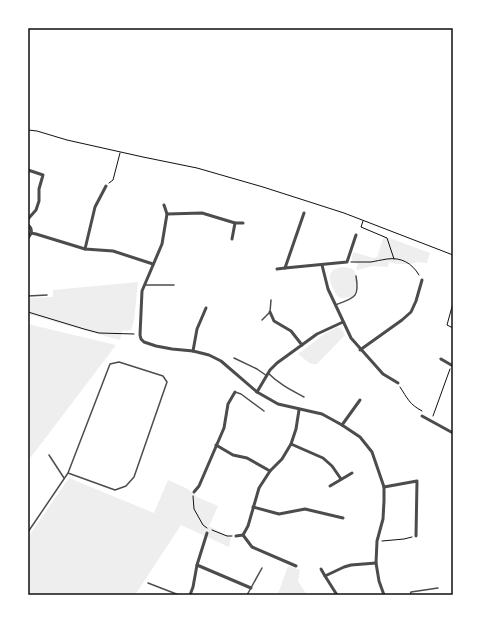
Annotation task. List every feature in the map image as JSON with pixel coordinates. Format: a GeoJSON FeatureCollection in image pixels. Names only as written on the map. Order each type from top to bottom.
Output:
{"type":"FeatureCollection","features":[{"type":"Feature","properties":{"kind":"street"},"geometry":{"type":"LineString","coordinates":[[28,170],[43,175],[36,210],[28,219]]}},
{"type":"Feature","properties":{"kind":"street"},"geometry":{"type":"LineString","coordinates":[[85,250],[95,207],[106,186]]}},
{"type":"Feature","properties":{"kind":"street"},"geometry":{"type":"LineString","coordinates":[[164,205],[167,214],[162,244],[142,291],[141,339],[144,342],[172,350],[193,351],[209,355],[221,361],[257,392],[278,404],[322,414],[360,437],[372,452],[384,487],[384,501],[377,542],[376,563],[379,581],[384,595]]}},
{"type":"Feature","properties":{"kind":"street"},"geometry":{"type":"LineString","coordinates":[[167,214],[202,213],[244,223]]}},
{"type":"Feature","properties":{"kind":"street"},"geometry":{"type":"LineString","coordinates":[[285,268],[304,213]]}},
{"type":"Feature","properties":{"kind":"street"},"geometry":{"type":"LineString","coordinates":[[232,239],[235,222]]}},
{"type":"Feature","properties":{"kind":"street"},"geometry":{"type":"LineString","coordinates":[[28,225],[31,228],[31,233],[28,238]]}},
{"type":"Feature","properties":{"kind":"street"},"geometry":{"type":"LineString","coordinates":[[31,233],[85,250],[113,251],[153,264]]}},
{"type":"Feature","properties":{"kind":"street"},"geometry":{"type":"LineString","coordinates":[[277,269],[346,262],[356,235]]}},
{"type":"Feature","properties":{"kind":"street"},"geometry":{"type":"LineString","coordinates":[[322,265],[328,289],[351,338],[360,350],[383,374],[398,383]]}},
{"type":"Feature","properties":{"kind":"street"},"geometry":{"type":"LineString","coordinates":[[360,350],[411,312],[422,280]]}},
{"type":"Feature","properties":{"kind":"street"},"geometry":{"type":"LineString","coordinates":[[193,351],[197,329],[206,308]]}},
{"type":"Feature","properties":{"kind":"street"},"geometry":{"type":"LineString","coordinates":[[270,312],[274,321],[292,332],[302,345]]}},
{"type":"Feature","properties":{"kind":"street"},"geometry":{"type":"LineString","coordinates":[[257,392],[270,370],[277,363],[317,334],[343,322]]}},
{"type":"Feature","properties":{"kind":"street"},"geometry":{"type":"LineString","coordinates":[[441,359],[452,365]]}},
{"type":"Feature","properties":{"kind":"street"},"geometry":{"type":"LineString","coordinates":[[194,492],[199,486],[224,428],[228,404],[235,392]]}},
{"type":"Feature","properties":{"kind":"street"},"geometry":{"type":"LineString","coordinates":[[342,425],[360,400]]}},
{"type":"Feature","properties":{"kind":"street"},"geometry":{"type":"LineString","coordinates":[[243,535],[248,526],[259,488],[270,471],[282,459],[291,444],[296,429],[299,410]]}},
{"type":"Feature","properties":{"kind":"street"},"geometry":{"type":"LineString","coordinates":[[422,416],[453,433]]}},
{"type":"Feature","properties":{"kind":"street"},"geometry":{"type":"LineString","coordinates":[[291,444],[323,458],[332,466],[341,479]]}},
{"type":"Feature","properties":{"kind":"street"},"geometry":{"type":"LineString","coordinates":[[216,445],[233,455],[247,458],[270,471]]}},
{"type":"Feature","properties":{"kind":"street"},"geometry":{"type":"LineString","coordinates":[[330,486],[352,473]]}},
{"type":"Feature","properties":{"kind":"street"},"geometry":{"type":"LineString","coordinates":[[384,487],[417,481],[416,536]]}},
{"type":"Feature","properties":{"kind":"street"},"geometry":{"type":"LineString","coordinates":[[253,507],[279,514],[305,509],[343,518]]}},
{"type":"Feature","properties":{"kind":"street"},"geometry":{"type":"LineString","coordinates":[[190,595],[207,533]]}},
{"type":"Feature","properties":{"kind":"street"},"geometry":{"type":"LineString","coordinates":[[236,536],[243,535]]}},
{"type":"Feature","properties":{"kind":"street"},"geometry":{"type":"LineString","coordinates":[[243,535],[252,547],[296,566]]}},
{"type":"Feature","properties":{"kind":"street"},"geometry":{"type":"LineString","coordinates":[[325,576],[351,565],[376,563]]}},
{"type":"Feature","properties":{"kind":"street"},"geometry":{"type":"LineString","coordinates":[[197,565],[251,588]]}},
{"type":"Feature","properties":{"kind":"street"},"geometry":{"type":"LineString","coordinates":[[321,570],[337,595]]}},
{"type":"Feature","properties":{"kind":"lane"},"geometry":{"type":"LineString","coordinates":[[335,305],[356,295],[358,290],[356,276]]}},
{"type":"Feature","properties":{"kind":"lane"},"geometry":{"type":"LineString","coordinates":[[145,284],[174,285]]}},
{"type":"Feature","properties":{"kind":"lane"},"geometry":{"type":"LineString","coordinates":[[28,296],[47,295]]}},
{"type":"Feature","properties":{"kind":"lane"},"geometry":{"type":"LineString","coordinates":[[262,320],[270,312],[271,300]]}},
{"type":"Feature","properties":{"kind":"lane"},"geometry":{"type":"LineString","coordinates":[[234,358],[267,375],[304,397]]}},
{"type":"Feature","properties":{"kind":"lane"},"geometry":{"type":"LineString","coordinates":[[28,532],[68,473],[110,364],[119,362],[163,376],[168,382],[134,477],[126,486],[115,490],[68,473]]}},
{"type":"Feature","properties":{"kind":"lane"},"geometry":{"type":"LineString","coordinates":[[235,392],[241,394],[264,411]]}},
{"type":"Feature","properties":{"kind":"lane"},"geometry":{"type":"LineString","coordinates":[[49,455],[64,478]]}},
{"type":"Feature","properties":{"kind":"lane"},"geometry":{"type":"LineString","coordinates":[[247,595],[262,568]]}},
{"type":"Feature","properties":{"kind":"lane"},"geometry":{"type":"LineString","coordinates":[[148,583],[179,595]]}},
{"type":"Feature","properties":{"kind":"lane"},"geometry":{"type":"LineString","coordinates":[[410,595],[411,592],[438,588]]}},
{"type":"Feature","properties":{"kind":"path"},"geometry":{"type":"LineString","coordinates":[[28,130],[120,152],[197,168],[263,187],[344,213],[453,255]]}},
{"type":"Feature","properties":{"kind":"path"},"geometry":{"type":"LineString","coordinates":[[106,186],[113,180],[120,152]]}},
{"type":"Feature","properties":{"kind":"path"},"geometry":{"type":"LineString","coordinates":[[363,220],[361,227],[387,238],[394,259]]}},
{"type":"Feature","properties":{"kind":"path"},"geometry":{"type":"LineString","coordinates":[[346,262],[372,262],[389,259],[401,260],[410,264],[422,280]]}},
{"type":"Feature","properties":{"kind":"path"},"geometry":{"type":"LineString","coordinates":[[453,302],[447,325],[453,328]]}},
{"type":"Feature","properties":{"kind":"path"},"geometry":{"type":"LineString","coordinates":[[28,312],[99,333],[140,335]]}},
{"type":"Feature","properties":{"kind":"path"},"geometry":{"type":"LineString","coordinates":[[431,421],[452,365]]}},
{"type":"Feature","properties":{"kind":"path"},"geometry":{"type":"LineString","coordinates":[[398,383],[409,401],[422,411],[422,416]]}},
{"type":"Feature","properties":{"kind":"path"},"geometry":{"type":"LineString","coordinates":[[194,492],[194,509],[204,525],[209,530],[227,536],[236,536]]}},
{"type":"Feature","properties":{"kind":"path"},"geometry":{"type":"LineString","coordinates":[[377,542],[416,536]]}},
{"type":"Feature","properties":{"kind":"shaded area"},"geometry":{"type":"Polygon","coordinates":[[[384,236],[430,253],[427,263],[417,262],[411,264],[396,264],[389,262],[388,267],[372,266],[358,270],[356,269],[358,264],[352,260],[353,252],[373,258],[377,257],[384,236]]]}},
{"type":"Feature","properties":{"kind":"shaded area"},"geometry":{"type":"Polygon","coordinates":[[[342,267],[350,268],[354,270],[355,273],[357,280],[352,297],[338,297],[331,283],[330,275],[332,272],[342,267]]]}},
{"type":"Feature","properties":{"kind":"shaded area"},"geometry":{"type":"Polygon","coordinates":[[[138,282],[134,321],[131,330],[122,331],[120,340],[28,314],[28,298],[53,297],[53,290],[138,282]]]}},
{"type":"Feature","properties":{"kind":"shaded area"},"geometry":{"type":"Polygon","coordinates":[[[28,324],[116,345],[28,461],[28,324]]]}},
{"type":"Feature","properties":{"kind":"shaded area"},"geometry":{"type":"Polygon","coordinates":[[[337,327],[342,329],[345,335],[317,364],[309,363],[298,354],[323,335],[337,327]]]}},
{"type":"Feature","properties":{"kind":"shaded area"},"geometry":{"type":"Polygon","coordinates":[[[69,478],[154,513],[168,480],[188,489],[197,497],[218,506],[209,526],[231,537],[229,547],[181,525],[135,595],[28,595],[28,537],[69,478]]]}},
{"type":"Feature","properties":{"kind":"shaded area"},"geometry":{"type":"Polygon","coordinates":[[[288,566],[300,570],[298,581],[307,595],[277,595],[288,566]]]}}]}
